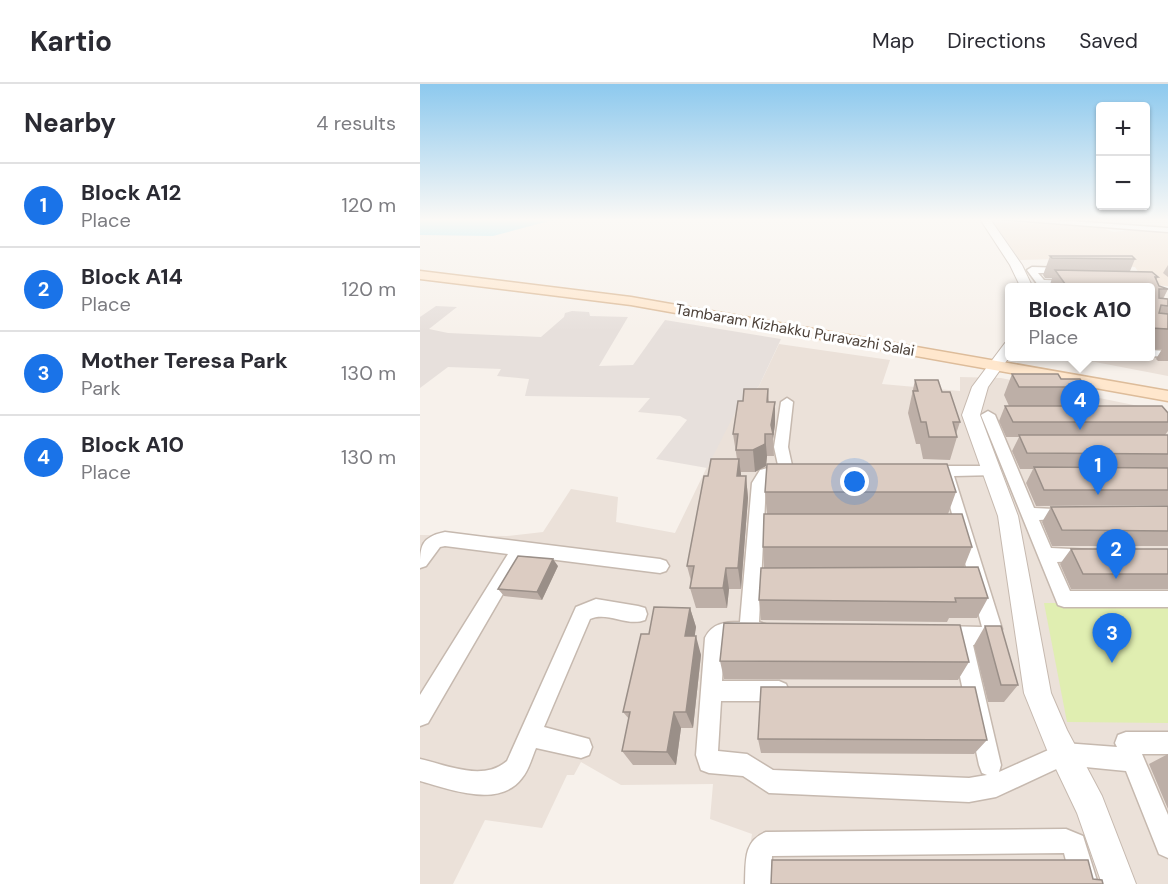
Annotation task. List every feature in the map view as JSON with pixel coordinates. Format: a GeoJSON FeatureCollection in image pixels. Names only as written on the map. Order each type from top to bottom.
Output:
{"type":"FeatureCollection","features":[{"type":"Feature","properties":{"kind":"main road","name":"Tambaram Kizhakku Puravazhi Salai"},"geometry":{"type":"LineString","coordinates":[[420,264],[649,296],[1002,356]]}},
{"type":"Feature","properties":{"kind":"main road","name":"Tambaram Kizhakku Puravazhi Salai"},"geometry":{"type":"LineString","coordinates":[[420,275],[631,301],[1002,356]]}},
{"type":"Feature","properties":{"kind":"main road","name":"Tambaram Kizhakku Puravazhi Salai"},"geometry":{"type":"LineString","coordinates":[[1023,361],[1168,396]]}},
{"type":"Feature","properties":{"kind":"main road","name":"Tambaram Kizhakku Puravazhi Salai"},"geometry":{"type":"LineString","coordinates":[[1030,361],[1168,386]]}},
{"type":"Feature","properties":{"kind":"street"},"geometry":{"type":"LineString","coordinates":[[1010,256],[1024,283]]}},
{"type":"Feature","properties":{"kind":"street"},"geometry":{"type":"LineString","coordinates":[[1041,283],[1032,270],[1079,270]]}},
{"type":"Feature","properties":{"kind":"street"},"geometry":{"type":"LineString","coordinates":[[1002,356],[972,399],[1006,444],[1010,474],[1012,536],[1038,693],[1064,754],[1091,807],[1119,884]]}},
{"type":"Feature","properties":{"kind":"street"},"geometry":{"type":"LineString","coordinates":[[749,631],[759,483],[763,475],[768,472],[792,470],[781,447],[782,424],[787,402]]}},
{"type":"Feature","properties":{"kind":"street"},"geometry":{"type":"LineString","coordinates":[[986,415],[1064,599],[1168,599]]}},
{"type":"Feature","properties":{"kind":"street"},"geometry":{"type":"LineString","coordinates":[[916,471],[1010,474]]}},
{"type":"Feature","properties":{"kind":"street"},"geometry":{"type":"LineString","coordinates":[[925,634],[991,634],[992,629],[946,471]]}},
{"type":"Feature","properties":{"kind":"street"},"geometry":{"type":"LineString","coordinates":[[1029,514],[1087,514]]}},
{"type":"Feature","properties":{"kind":"street"},"geometry":{"type":"LineString","coordinates":[[420,561],[435,541],[445,539],[660,566]]}},
{"type":"Feature","properties":{"kind":"street"},"geometry":{"type":"LineString","coordinates":[[420,715],[521,548]]}},
{"type":"Feature","properties":{"kind":"street"},"geometry":{"type":"LineString","coordinates":[[1046,555],[1102,555]]}},
{"type":"Feature","properties":{"kind":"street"},"geometry":{"type":"LineString","coordinates":[[955,577],[978,577]]}},
{"type":"Feature","properties":{"kind":"street"},"geometry":{"type":"LineString","coordinates":[[752,578],[776,578]]}},
{"type":"Feature","properties":{"kind":"street"},"geometry":{"type":"LineString","coordinates":[[420,770],[489,784],[500,782],[515,768],[583,613],[596,607],[638,614]]}},
{"type":"Feature","properties":{"kind":"street"},"geometry":{"type":"LineString","coordinates":[[784,632],[724,631],[716,638],[707,743],[709,762],[747,765],[769,781],[969,790],[996,786],[1064,754],[1129,751],[1168,742]]}},
{"type":"Feature","properties":{"kind":"street"},"geometry":{"type":"LineString","coordinates":[[960,635],[990,765]]}},
{"type":"Feature","properties":{"kind":"street"},"geometry":{"type":"LineString","coordinates":[[710,691],[794,691]]}},
{"type":"Feature","properties":{"kind":"street"},"geometry":{"type":"LineString","coordinates":[[950,692],[974,692]]}},
{"type":"Feature","properties":{"kind":"street"},"geometry":{"type":"LineString","coordinates":[[530,735],[581,747]]}},
{"type":"Feature","properties":{"kind":"street"},"geometry":{"type":"LineString","coordinates":[[1129,751],[1168,842]]}},
{"type":"Feature","properties":{"kind":"street"},"geometry":{"type":"LineString","coordinates":[[758,884],[759,852],[766,844],[1066,841],[1074,844],[1085,884]]}},
{"type":"Feature","properties":{"kind":"shaded area"},"geometry":{"type":"Polygon","coordinates":[[[1017,256],[1168,256],[1168,286],[1146,283],[1135,267],[1097,264],[1090,258],[1020,260],[1017,256]]]}},
{"type":"Feature","properties":{"kind":"shaded area"},"geometry":{"type":"Polygon","coordinates":[[[1155,296],[1168,314],[1168,376],[1090,361],[1155,361],[1155,296]]]}},
{"type":"Feature","properties":{"kind":"shaded area"},"geometry":{"type":"Polygon","coordinates":[[[436,306],[457,307],[429,329],[448,333],[541,337],[564,317],[565,313],[572,311],[589,312],[590,316],[628,317],[599,366],[633,365],[665,320],[781,339],[759,386],[738,407],[707,468],[656,459],[687,420],[680,416],[638,412],[650,398],[525,396],[529,379],[497,376],[501,369],[448,367],[420,388],[420,317],[436,306]]]}},
{"type":"Feature","properties":{"kind":"shaded area"},"geometry":{"type":"Polygon","coordinates":[[[779,344],[890,360],[882,384],[960,391],[960,377],[1001,378],[1168,412],[1168,884],[744,884],[752,834],[710,819],[713,784],[621,785],[581,762],[574,775],[567,775],[542,828],[485,820],[453,884],[420,884],[420,535],[507,536],[543,532],[571,489],[618,497],[616,522],[675,533],[723,434],[738,407],[759,386],[779,344]]]}},
{"type":"Feature","properties":{"kind":"green space"},"geometry":{"type":"Polygon","coordinates":[[[1044,603],[1168,603],[1168,723],[1067,722],[1044,603]]]}},
{"type":"Feature","properties":{"kind":"building"},"geometry":{"type":"Polygon","coordinates":[[[1050,256],[1132,256],[1135,259],[1050,256]]]}},
{"type":"Feature","properties":{"kind":"building"},"geometry":{"type":"Polygon","coordinates":[[[1055,270],[1152,272],[1158,277],[1155,277],[1159,286],[1168,289],[1159,289],[1159,298],[1168,299],[1168,306],[1161,305],[1159,313],[1168,314],[1168,329],[1155,328],[1155,283],[1064,283],[1055,270]]]}},
{"type":"Feature","properties":{"kind":"building"},"geometry":{"type":"Polygon","coordinates":[[[1012,374],[1058,374],[1061,379],[1080,379],[1086,387],[1019,387],[1012,374]]]}},
{"type":"Feature","properties":{"kind":"building"},"geometry":{"type":"Polygon","coordinates":[[[915,380],[938,380],[942,392],[950,392],[960,422],[953,422],[957,437],[929,437],[926,422],[921,422],[913,391],[918,391],[915,380]]]}},
{"type":"Feature","properties":{"kind":"building"},"geometry":{"type":"Polygon","coordinates":[[[744,389],[768,389],[767,402],[775,402],[771,425],[773,434],[765,434],[765,444],[753,450],[736,450],[738,434],[733,434],[738,401],[743,401],[744,389]]]}},
{"type":"Feature","properties":{"kind":"building"},"geometry":{"type":"Polygon","coordinates":[[[1005,406],[1162,406],[1168,413],[1168,422],[1013,422],[1005,406]]]}},
{"type":"Feature","properties":{"kind":"building"},"geometry":{"type":"Polygon","coordinates":[[[1019,435],[1168,435],[1168,454],[1027,453],[1019,435]]]}},
{"type":"Feature","properties":{"kind":"building"},"geometry":{"type":"Polygon","coordinates":[[[711,459],[739,459],[737,476],[746,476],[738,568],[726,568],[723,588],[690,588],[694,566],[687,566],[704,476],[708,476],[711,459]]]}},
{"type":"Feature","properties":{"kind":"building"},"geometry":{"type":"Polygon","coordinates":[[[767,464],[947,464],[956,492],[765,492],[767,464]]]}},
{"type":"Feature","properties":{"kind":"building"},"geometry":{"type":"Polygon","coordinates":[[[1034,467],[1168,468],[1168,490],[1044,490],[1034,467]]]}},
{"type":"Feature","properties":{"kind":"building"},"geometry":{"type":"Polygon","coordinates":[[[1168,506],[1168,531],[1062,530],[1051,507],[1168,506]]]}},
{"type":"Feature","properties":{"kind":"building"},"geometry":{"type":"Polygon","coordinates":[[[764,514],[962,514],[972,547],[763,547],[764,514]]]}},
{"type":"Feature","properties":{"kind":"building"},"geometry":{"type":"Polygon","coordinates":[[[1071,549],[1168,549],[1168,574],[1083,574],[1071,549]]]}},
{"type":"Feature","properties":{"kind":"building"},"geometry":{"type":"Polygon","coordinates":[[[518,556],[553,559],[537,592],[498,589],[518,556]]]}},
{"type":"Feature","properties":{"kind":"building"},"geometry":{"type":"Polygon","coordinates":[[[978,567],[988,598],[955,598],[956,602],[759,600],[761,568],[978,567]]]}},
{"type":"Feature","properties":{"kind":"building"},"geometry":{"type":"Polygon","coordinates":[[[654,607],[690,608],[685,636],[696,636],[686,712],[674,712],[667,752],[622,751],[630,712],[623,712],[641,634],[649,634],[654,607]]]}},
{"type":"Feature","properties":{"kind":"building"},"geometry":{"type":"Polygon","coordinates":[[[724,623],[960,625],[969,662],[720,661],[724,623]]]}},
{"type":"Feature","properties":{"kind":"building"},"geometry":{"type":"Polygon","coordinates":[[[985,626],[1001,626],[1018,685],[1001,685],[985,626]]]}},
{"type":"Feature","properties":{"kind":"building"},"geometry":{"type":"Polygon","coordinates":[[[761,687],[975,687],[987,740],[758,739],[761,687]]]}},
{"type":"Feature","properties":{"kind":"building"},"geometry":{"type":"Polygon","coordinates":[[[772,860],[1088,860],[1093,879],[1102,880],[1103,884],[771,884],[772,860]]]}},
{"type":"Feature","properties":{"kind":"place","name":"Block A10"},"geometry":{"type":"Point","coordinates":[1080,430]}},
{"type":"Feature","properties":{"kind":"place","name":"Block A12"},"geometry":{"type":"Point","coordinates":[1098,495]}},
{"type":"Feature","properties":{"kind":"place","name":"Block A14"},"geometry":{"type":"Point","coordinates":[1116,579]}},
{"type":"Feature","properties":{"kind":"place","name":"Mother Teresa Park"},"geometry":{"type":"Point","coordinates":[1112,663]}}]}
